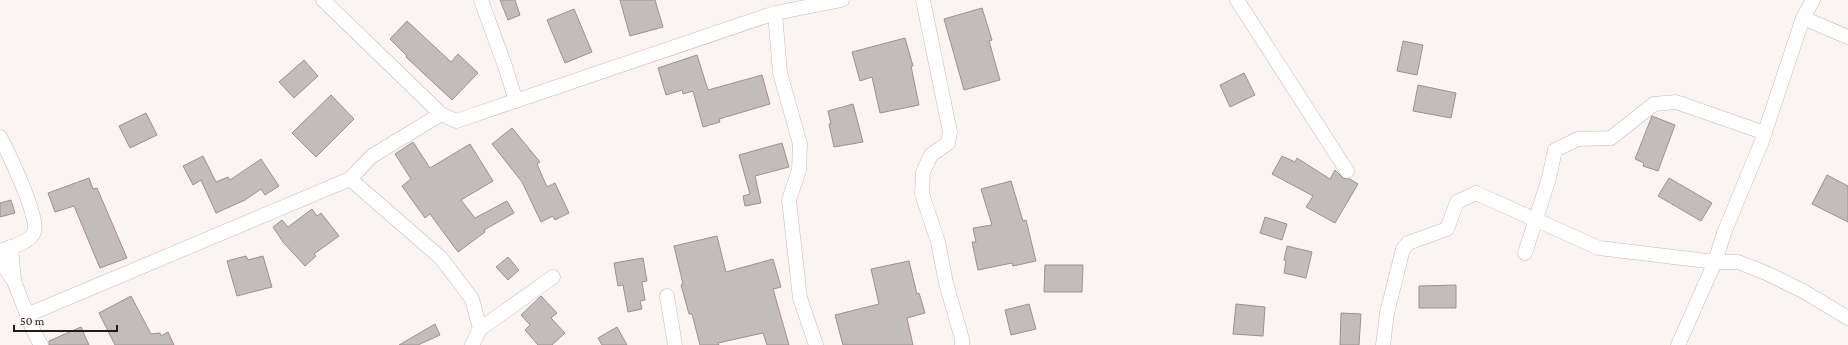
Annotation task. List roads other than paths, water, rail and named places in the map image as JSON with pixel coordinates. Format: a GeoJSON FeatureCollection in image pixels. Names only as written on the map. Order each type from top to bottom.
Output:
{"type":"FeatureCollection","features":[{"type":"Feature","properties":{"kind":"street"},"geometry":{"type":"LineString","coordinates":[[323,0],[441,114],[456,121],[775,13],[842,0]]}},
{"type":"Feature","properties":{"kind":"street"},"geometry":{"type":"LineString","coordinates":[[481,0],[506,66],[516,101]]}},
{"type":"Feature","properties":{"kind":"street"},"geometry":{"type":"LineString","coordinates":[[923,0],[950,132],[948,143],[931,155],[923,172],[922,194],[938,242],[946,283],[962,339],[962,345]]}},
{"type":"Feature","properties":{"kind":"street"},"geometry":{"type":"LineString","coordinates":[[1236,0],[1347,171]]}},
{"type":"Feature","properties":{"kind":"street"},"geometry":{"type":"LineString","coordinates":[[1678,345],[1715,262],[1724,233],[1765,133],[1803,18],[1813,0]]}},
{"type":"Feature","properties":{"kind":"street"},"geometry":{"type":"LineString","coordinates":[[775,13],[780,73],[800,144],[799,170],[789,200],[800,298],[816,345]]}},
{"type":"Feature","properties":{"kind":"street"},"geometry":{"type":"LineString","coordinates":[[1803,18],[1848,36]]}},
{"type":"Feature","properties":{"kind":"street"},"geometry":{"type":"LineString","coordinates":[[1524,253],[1549,178],[1555,150],[1578,139],[1611,138],[1654,104],[1676,102],[1765,133]]}},
{"type":"Feature","properties":{"kind":"street"},"geometry":{"type":"LineString","coordinates":[[27,315],[350,179],[372,156],[441,114]]}},
{"type":"Feature","properties":{"kind":"street"},"geometry":{"type":"LineString","coordinates":[[0,137],[17,170],[34,220],[35,231],[31,237],[5,249],[14,281],[27,315],[41,345]]}},
{"type":"Feature","properties":{"kind":"street"},"geometry":{"type":"LineString","coordinates":[[350,179],[440,258],[472,299],[480,329]]}},
{"type":"Feature","properties":{"kind":"street"},"geometry":{"type":"LineString","coordinates":[[1383,345],[1387,313],[1403,250],[1408,243],[1447,229],[1458,202],[1476,193],[1535,221],[1599,248],[1715,262],[1738,262],[1766,273],[1803,291],[1848,318]]}},
{"type":"Feature","properties":{"kind":"street"},"geometry":{"type":"LineString","coordinates":[[0,261],[14,281]]}},
{"type":"Feature","properties":{"kind":"street"},"geometry":{"type":"LineString","coordinates":[[472,345],[480,329],[553,277]]}},
{"type":"Feature","properties":{"kind":"street"},"geometry":{"type":"LineString","coordinates":[[667,296],[675,345]]}}]}
